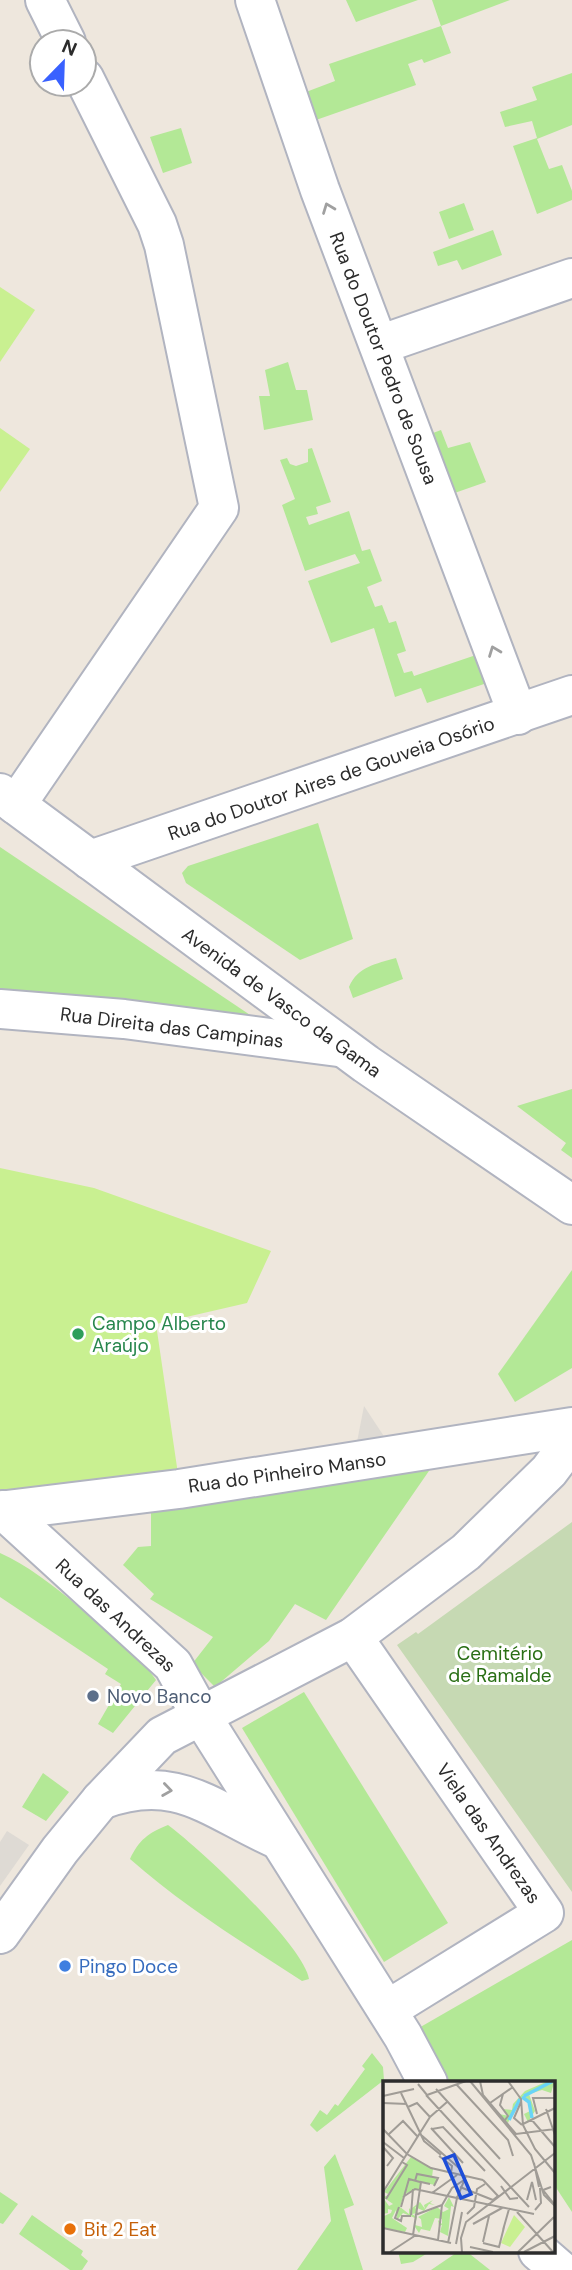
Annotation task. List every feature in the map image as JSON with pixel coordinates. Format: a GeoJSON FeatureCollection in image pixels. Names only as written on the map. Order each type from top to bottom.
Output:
{"type":"FeatureCollection","features":[{"type":"Feature","properties":{"kind":"street"},"geometry":{"type":"LineString","coordinates":[[45,0],[59,28]]}},
{"type":"Feature","properties":{"kind":"street","name":"Rua do Doutor Pedro de Sousa"},"geometry":{"type":"LineString","coordinates":[[255,0],[379,345],[518,715]]}},
{"type":"Feature","properties":{"kind":"street"},"geometry":{"type":"LineString","coordinates":[[8,799],[219,508],[164,245],[157,224],[94,98]]}},
{"type":"Feature","properties":{"kind":"street"},"geometry":{"type":"LineString","coordinates":[[379,345],[572,278]]}},
{"type":"Feature","properties":{"kind":"street","name":"Rua do Doutor Aires de Gouveia Osório"},"geometry":{"type":"LineString","coordinates":[[90,860],[572,695]]}},
{"type":"Feature","properties":{"kind":"street","name":"Avenida de Vasco da Gama"},"geometry":{"type":"LineString","coordinates":[[8,799],[344,1048],[571,1207]]}},
{"type":"Feature","properties":{"kind":"street","name":"Rua Direita das Campinas"},"geometry":{"type":"LineString","coordinates":[[0,1009],[124,1018],[344,1048]]}},
{"type":"Feature","properties":{"kind":"street","name":"Rua do Pinheiro Manso"},"geometry":{"type":"LineString","coordinates":[[1,1510],[217,1483],[572,1427]]}},
{"type":"Feature","properties":{"kind":"street"},"geometry":{"type":"LineString","coordinates":[[0,1934],[60,1850],[101,1800],[162,1736],[353,1637],[466,1552],[549,1471],[572,1440]]}},
{"type":"Feature","properties":{"kind":"street","name":"Rua das Andrezas"},"geometry":{"type":"LineString","coordinates":[[1,1510],[173,1665],[200,1714],[387,2010],[427,2081]]}},
{"type":"Feature","properties":{"kind":"street","name":"Viela das Andrezas"},"geometry":{"type":"LineString","coordinates":[[353,1637],[544,1913],[387,2010]]}},
{"type":"Feature","properties":{"kind":"street"},"geometry":{"type":"LineString","coordinates":[[101,1800],[128,1790],[166,1789],[197,1799],[279,1840]]}},
{"type":"Feature","properties":{"kind":"street"},"geometry":{"type":"LineString","coordinates":[[539,2252],[560,2270]]}},
{"type":"Feature","properties":{"kind":"green space"},"geometry":{"type":"Polygon","coordinates":[[[346,0],[418,0],[356,22],[346,0]]]}},
{"type":"Feature","properties":{"kind":"green space"},"geometry":{"type":"Polygon","coordinates":[[[432,0],[510,0],[441,26],[432,0]]]}},
{"type":"Feature","properties":{"kind":"green space"},"geometry":{"type":"Polygon","coordinates":[[[441,26],[451,53],[424,63],[422,59],[408,64],[416,85],[316,120],[306,92],[335,81],[329,64],[441,26]]]}},
{"type":"Feature","properties":{"kind":"green space"},"geometry":{"type":"Polygon","coordinates":[[[572,73],[572,125],[537,139],[549,169],[562,165],[572,191],[572,200],[537,214],[513,146],[537,138],[532,121],[505,127],[500,112],[537,100],[532,87],[572,73]]]}},
{"type":"Feature","properties":{"kind":"green space"},"geometry":{"type":"Polygon","coordinates":[[[181,128],[192,163],[163,173],[150,137],[181,128]]]}},
{"type":"Feature","properties":{"kind":"green space"},"geometry":{"type":"Polygon","coordinates":[[[464,203],[474,230],[449,239],[439,212],[464,203]]]}},
{"type":"Feature","properties":{"kind":"green space"},"geometry":{"type":"Polygon","coordinates":[[[493,230],[502,255],[462,270],[457,260],[438,266],[433,252],[493,230]]]}},
{"type":"Feature","properties":{"kind":"green space"},"geometry":{"type":"Polygon","coordinates":[[[0,287],[35,310],[0,362],[0,287]]]}},
{"type":"Feature","properties":{"kind":"green space"},"geometry":{"type":"Polygon","coordinates":[[[288,362],[296,390],[307,390],[313,420],[264,430],[259,396],[270,396],[265,370],[288,362]]]}},
{"type":"Feature","properties":{"kind":"green space"},"geometry":{"type":"Polygon","coordinates":[[[0,428],[30,449],[0,492],[0,428]]]}},
{"type":"Feature","properties":{"kind":"green space"},"geometry":{"type":"Polygon","coordinates":[[[441,430],[448,448],[470,442],[486,482],[446,496],[425,436],[441,430]]]}},
{"type":"Feature","properties":{"kind":"green space"},"geometry":{"type":"Polygon","coordinates":[[[312,448],[331,502],[316,507],[318,514],[306,517],[309,525],[349,511],[362,551],[370,549],[382,581],[367,587],[375,607],[382,605],[389,623],[396,621],[406,651],[397,654],[404,673],[412,671],[414,676],[476,655],[487,683],[427,703],[421,688],[395,697],[374,628],[331,643],[308,581],[360,563],[355,554],[305,571],[282,505],[295,499],[280,460],[287,458],[290,464],[296,466],[308,462],[308,449],[312,448]]]}},
{"type":"Feature","properties":{"kind":"green space"},"geometry":{"type":"Polygon","coordinates":[[[318,823],[353,939],[300,960],[186,883],[182,873],[188,866],[318,823]]]}},
{"type":"Feature","properties":{"kind":"green space"},"geometry":{"type":"Polygon","coordinates":[[[0,847],[268,1027],[0,999],[0,847]]]}},
{"type":"Feature","properties":{"kind":"green space"},"geometry":{"type":"Polygon","coordinates":[[[396,958],[403,979],[353,998],[349,987],[357,974],[375,964],[396,958]]]}},
{"type":"Feature","properties":{"kind":"green space"},"geometry":{"type":"Polygon","coordinates":[[[572,1089],[572,1158],[561,1150],[566,1143],[517,1106],[572,1089]]]}},
{"type":"Feature","properties":{"kind":"green space","name":"Campo Alberto Araújo"},"geometry":{"type":"Polygon","coordinates":[[[0,1168],[94,1188],[271,1251],[247,1303],[156,1324],[178,1474],[0,1498],[0,1168]]]}},
{"type":"Feature","properties":{"kind":"green space"},"geometry":{"type":"Polygon","coordinates":[[[572,1270],[572,1368],[515,1402],[498,1374],[572,1270]]]}},
{"type":"Feature","properties":{"kind":"green space"},"geometry":{"type":"Polygon","coordinates":[[[431,1468],[326,1620],[295,1604],[269,1641],[215,1687],[192,1664],[213,1637],[150,1599],[154,1594],[123,1565],[138,1547],[151,1546],[151,1511],[431,1468]]]}},
{"type":"Feature","properties":{"kind":"green space","name":"Cemitério de Ramalde"},"geometry":{"type":"Polygon","coordinates":[[[572,1522],[572,1892],[397,1645],[416,1632],[418,1634],[572,1522]]]}},
{"type":"Feature","properties":{"kind":"green space"},"geometry":{"type":"Polygon","coordinates":[[[0,1553],[20,1563],[59,1590],[148,1669],[156,1680],[113,1733],[98,1724],[121,1684],[105,1674],[108,1669],[0,1597],[0,1553]]]}},
{"type":"Feature","properties":{"kind":"green space"},"geometry":{"type":"Polygon","coordinates":[[[304,1692],[448,1923],[384,1962],[242,1728],[304,1692]]]}},
{"type":"Feature","properties":{"kind":"green space"},"geometry":{"type":"Polygon","coordinates":[[[43,1773],[69,1792],[46,1821],[22,1807],[43,1773]]]}},
{"type":"Feature","properties":{"kind":"green space"},"geometry":{"type":"Polygon","coordinates":[[[168,1825],[224,1874],[270,1921],[303,1964],[309,1979],[302,1981],[235,1938],[130,1859],[145,1838],[168,1825]]]}},
{"type":"Feature","properties":{"kind":"green space"},"geometry":{"type":"Polygon","coordinates":[[[572,1940],[572,2212],[554,2185],[554,2081],[442,2081],[417,2029],[572,1940]]]}},
{"type":"Feature","properties":{"kind":"green space"},"geometry":{"type":"Polygon","coordinates":[[[372,2053],[383,2067],[384,2080],[317,2132],[310,2125],[320,2110],[327,2115],[335,2104],[338,2106],[365,2069],[362,2066],[372,2053]]]}},
{"type":"Feature","properties":{"kind":"green space"},"geometry":{"type":"Polygon","coordinates":[[[335,2154],[354,2205],[344,2209],[363,2270],[297,2270],[331,2221],[324,2167],[335,2154]]]}},
{"type":"Feature","properties":{"kind":"green space"},"geometry":{"type":"Polygon","coordinates":[[[0,2192],[18,2204],[3,2224],[0,2223],[0,2192]]]}},
{"type":"Feature","properties":{"kind":"green space"},"geometry":{"type":"Polygon","coordinates":[[[32,2215],[83,2251],[81,2255],[88,2261],[82,2270],[70,2270],[19,2234],[32,2215]]]}},
{"type":"Feature","properties":{"kind":"green space"},"geometry":{"type":"Polygon","coordinates":[[[398,2252],[429,2252],[413,2262],[401,2264],[398,2252]]]}},
{"type":"Feature","properties":{"kind":"green space"},"geometry":{"type":"Polygon","coordinates":[[[458,2252],[467,2252],[490,2270],[431,2270],[458,2252]]]}},
{"type":"Feature","properties":{"kind":"shaded area"},"geometry":{"type":"Polygon","coordinates":[[[364,1406],[389,1444],[357,1442],[364,1406]]]}},
{"type":"Feature","properties":{"kind":"shaded area"},"geometry":{"type":"Polygon","coordinates":[[[7,1831],[29,1845],[0,1886],[0,1842],[7,1831]]]}},
{"type":"Feature","properties":{"kind":"place","name":"Campo Alberto Araújo"},"geometry":{"type":"Point","coordinates":[78,1334]}},
{"type":"Feature","properties":{"kind":"place","name":"Novo Banco"},"geometry":{"type":"Point","coordinates":[93,1696]}},
{"type":"Feature","properties":{"kind":"place","name":"Pingo Doce"},"geometry":{"type":"Point","coordinates":[65,1966]}},
{"type":"Feature","properties":{"kind":"place","name":"Bit 2 Eat"},"geometry":{"type":"Point","coordinates":[70,2229]}}]}
